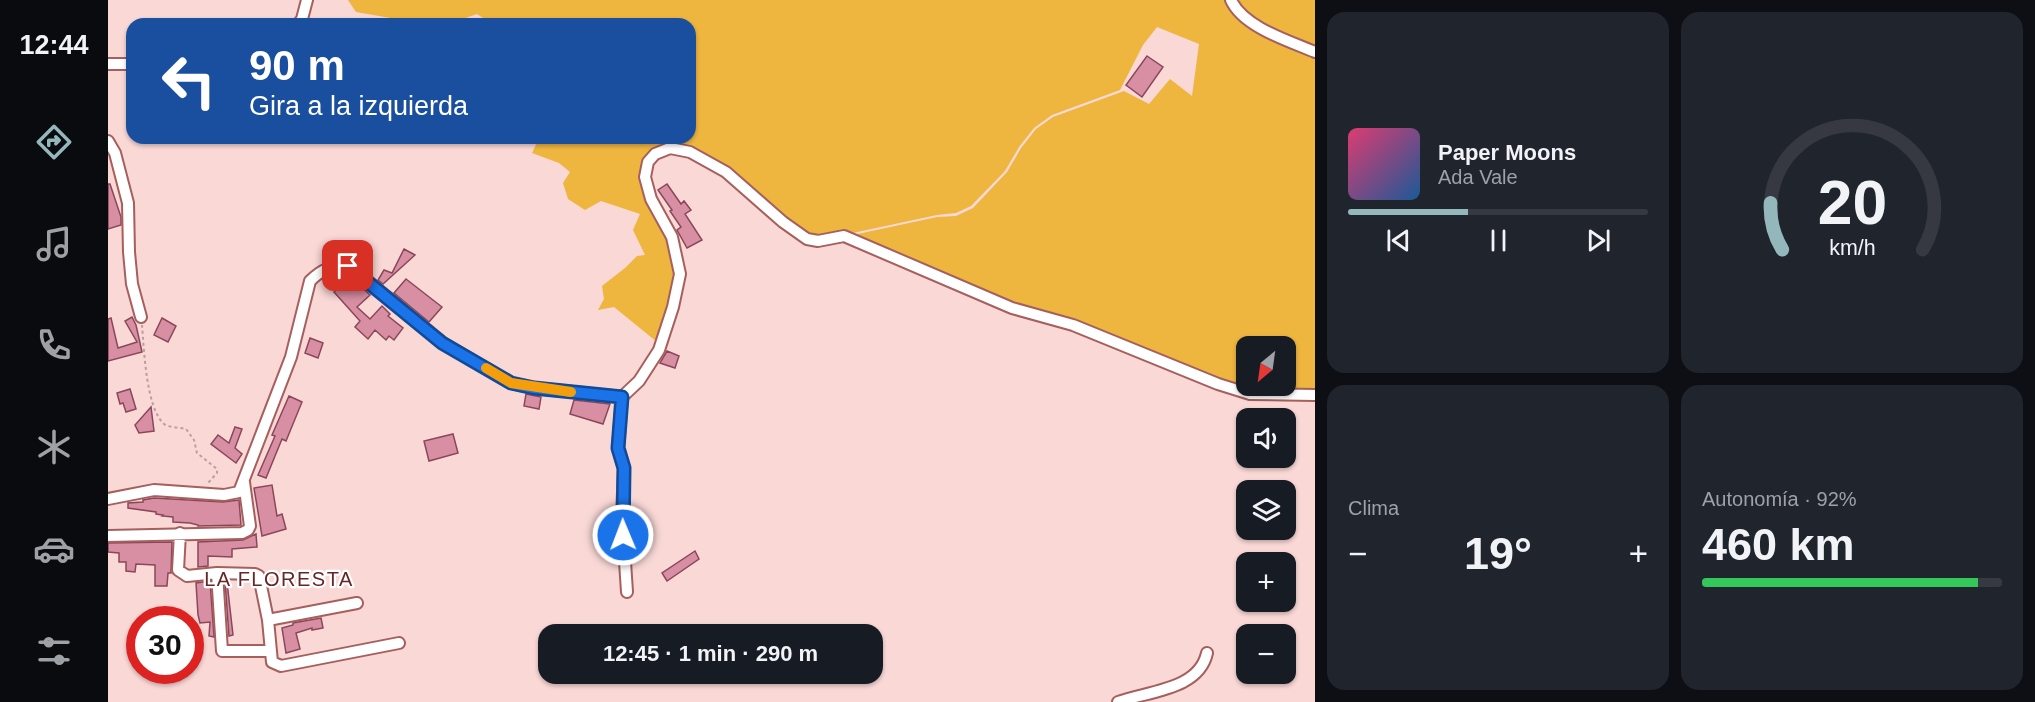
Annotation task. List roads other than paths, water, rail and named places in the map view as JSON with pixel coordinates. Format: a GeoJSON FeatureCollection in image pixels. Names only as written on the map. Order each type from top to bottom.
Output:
{"type":"FeatureCollection","features":[{"type":"Feature","properties":{"kind":"street"},"geometry":{"type":"LineString","coordinates":[[302,18],[307,0]]}},
{"type":"Feature","properties":{"kind":"street"},"geometry":{"type":"LineString","coordinates":[[1231,0],[1235,9],[1267,32],[1315,52]]}},
{"type":"Feature","properties":{"kind":"street"},"geometry":{"type":"LineString","coordinates":[[108,64],[126,64]]}},
{"type":"Feature","properties":{"kind":"street"},"geometry":{"type":"LineString","coordinates":[[108,141],[115,153],[128,203],[132,284],[141,317]]}},
{"type":"Feature","properties":{"kind":"street"},"geometry":{"type":"LineString","coordinates":[[627,592],[622,516],[624,468],[618,448],[622,397],[639,381],[659,350],[673,308],[680,274],[672,237],[651,199],[645,177],[648,162],[655,154],[670,148],[690,152],[726,171],[783,222],[807,239],[818,241],[844,236],[1012,308],[1073,325],[1218,384],[1250,394],[1315,395]]}},
{"type":"Feature","properties":{"kind":"street"},"geometry":{"type":"LineString","coordinates":[[108,500],[154,490],[224,495],[239,492],[291,357],[310,280],[331,266],[348,266],[442,343],[511,383],[534,388],[622,397]]}},
{"type":"Feature","properties":{"kind":"street"},"geometry":{"type":"LineString","coordinates":[[108,536],[248,530],[250,526],[244,482]]}},
{"type":"Feature","properties":{"kind":"street"},"geometry":{"type":"LineString","coordinates":[[180,533],[178,570],[187,576],[217,573],[259,576],[268,620],[272,662],[281,666],[399,643]]}},
{"type":"Feature","properties":{"kind":"street"},"geometry":{"type":"LineString","coordinates":[[217,573],[222,651],[271,651]]}},
{"type":"Feature","properties":{"kind":"street"},"geometry":{"type":"LineString","coordinates":[[268,620],[357,603]]}},
{"type":"Feature","properties":{"kind":"street"},"geometry":{"type":"LineString","coordinates":[[1118,702],[1185,680],[1196,674],[1204,664],[1207,653]]}},
{"type":"Feature","properties":{"kind":"district","name":"LA FLORESTA"},"geometry":{"type":"Point","coordinates":[279,579]}}]}
